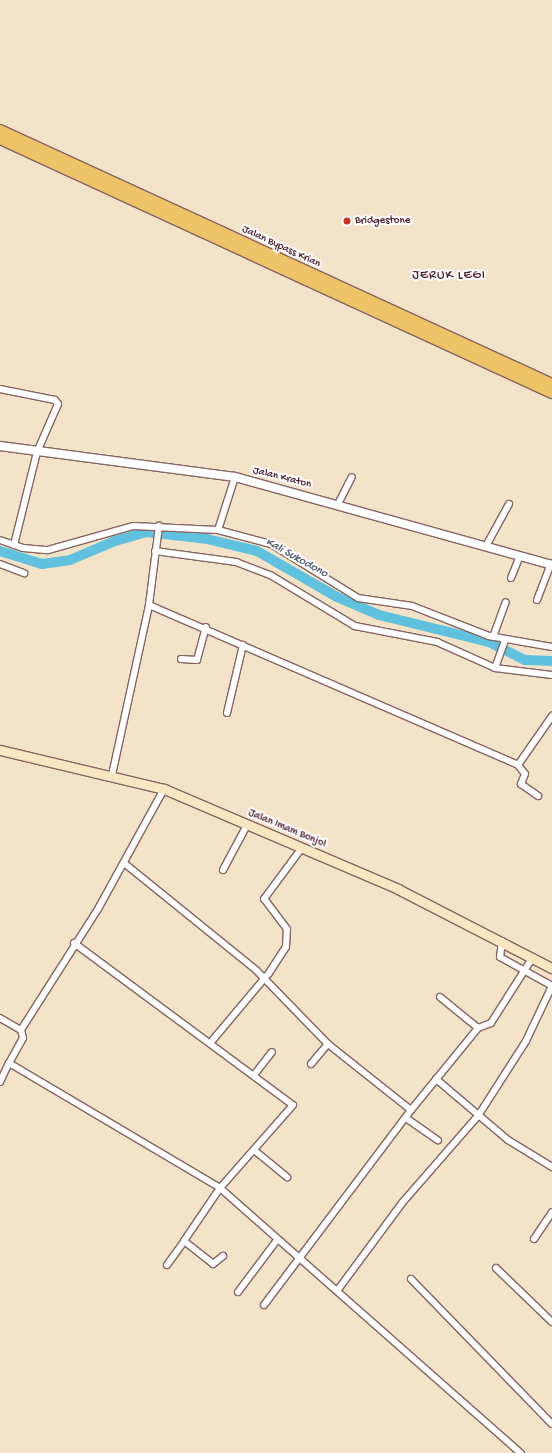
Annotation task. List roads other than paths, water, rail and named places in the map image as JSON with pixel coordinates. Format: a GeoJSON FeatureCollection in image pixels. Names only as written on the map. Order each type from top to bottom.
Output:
{"type":"FeatureCollection","features":[{"type":"Feature","properties":{"kind":"highway","name":"Jalan Bypass Krian"},"geometry":{"type":"LineString","coordinates":[[0,130],[552,384]]}},
{"type":"Feature","properties":{"kind":"highway","name":"Jalan Bypass Krian"},"geometry":{"type":"LineString","coordinates":[[0,139],[552,393]]}},
{"type":"Feature","properties":{"kind":"main road","name":"Jalan Imam Bonjol"},"geometry":{"type":"LineString","coordinates":[[0,750],[164,789],[301,849],[398,889],[502,941],[552,968]]}},
{"type":"Feature","properties":{"kind":"street"},"geometry":{"type":"LineString","coordinates":[[0,389],[58,402],[37,452],[14,545]]}},
{"type":"Feature","properties":{"kind":"street","name":"Jalan Kraton"},"geometry":{"type":"LineString","coordinates":[[0,446],[37,452],[163,465],[235,477],[338,504],[551,565]]}},
{"type":"Feature","properties":{"kind":"street"},"geometry":{"type":"LineString","coordinates":[[218,530],[235,477]]}},
{"type":"Feature","properties":{"kind":"street"},"geometry":{"type":"LineString","coordinates":[[338,504],[352,477]]}},
{"type":"Feature","properties":{"kind":"street"},"geometry":{"type":"LineString","coordinates":[[486,546],[509,504]]}},
{"type":"Feature","properties":{"kind":"street"},"geometry":{"type":"LineString","coordinates":[[112,776],[149,605],[158,528]]}},
{"type":"Feature","properties":{"kind":"street"},"geometry":{"type":"LineString","coordinates":[[0,540],[14,545],[52,550],[116,530],[158,528],[218,530],[271,544],[358,598],[412,606],[504,642],[552,647]]}},
{"type":"Feature","properties":{"kind":"street"},"geometry":{"type":"LineString","coordinates":[[155,549],[229,560],[255,568],[351,624],[442,644],[496,665],[552,675]]}},
{"type":"Feature","properties":{"kind":"street"},"geometry":{"type":"LineString","coordinates":[[510,578],[520,556]]}},
{"type":"Feature","properties":{"kind":"street"},"geometry":{"type":"LineString","coordinates":[[0,564],[24,573]]}},
{"type":"Feature","properties":{"kind":"street"},"geometry":{"type":"LineString","coordinates":[[537,600],[551,565]]}},
{"type":"Feature","properties":{"kind":"street"},"geometry":{"type":"LineString","coordinates":[[493,637],[506,602]]}},
{"type":"Feature","properties":{"kind":"street"},"geometry":{"type":"LineString","coordinates":[[149,605],[206,627],[243,645],[518,765],[525,774],[521,784],[538,796]]}},
{"type":"Feature","properties":{"kind":"street"},"geometry":{"type":"LineString","coordinates":[[181,658],[197,660],[206,627]]}},
{"type":"Feature","properties":{"kind":"street"},"geometry":{"type":"LineString","coordinates":[[496,665],[504,642]]}},
{"type":"Feature","properties":{"kind":"street"},"geometry":{"type":"LineString","coordinates":[[227,713],[243,645]]}},
{"type":"Feature","properties":{"kind":"street"},"geometry":{"type":"LineString","coordinates":[[518,765],[552,716]]}},
{"type":"Feature","properties":{"kind":"street"},"geometry":{"type":"LineString","coordinates":[[0,1082],[9,1062],[23,1038],[21,1030],[124,863],[164,789]]}},
{"type":"Feature","properties":{"kind":"street"},"geometry":{"type":"LineString","coordinates":[[223,870],[247,825]]}},
{"type":"Feature","properties":{"kind":"street"},"geometry":{"type":"LineString","coordinates":[[211,1042],[264,976],[278,961],[289,936],[264,897],[301,849]]}},
{"type":"Feature","properties":{"kind":"street"},"geometry":{"type":"LineString","coordinates":[[124,863],[264,976],[328,1044],[411,1110]]}},
{"type":"Feature","properties":{"kind":"street"},"geometry":{"type":"LineString","coordinates":[[337,1291],[402,1202],[478,1116],[526,1041],[552,986],[500,957],[502,941]]}},
{"type":"Feature","properties":{"kind":"street"},"geometry":{"type":"LineString","coordinates":[[74,943],[211,1042],[293,1106],[220,1188],[167,1265]]}},
{"type":"Feature","properties":{"kind":"street"},"geometry":{"type":"LineString","coordinates":[[264,1305],[411,1110],[478,1028],[491,1023],[533,957]]}},
{"type":"Feature","properties":{"kind":"street"},"geometry":{"type":"LineString","coordinates":[[440,997],[478,1028]]}},
{"type":"Feature","properties":{"kind":"street"},"geometry":{"type":"LineString","coordinates":[[0,1018],[21,1030]]}},
{"type":"Feature","properties":{"kind":"street"},"geometry":{"type":"LineString","coordinates":[[311,1064],[328,1044]]}},
{"type":"Feature","properties":{"kind":"street"},"geometry":{"type":"LineString","coordinates":[[254,1075],[272,1052]]}},
{"type":"Feature","properties":{"kind":"street"},"geometry":{"type":"LineString","coordinates":[[9,1062],[220,1188],[277,1240],[521,1453]]}},
{"type":"Feature","properties":{"kind":"street"},"geometry":{"type":"LineString","coordinates":[[436,1079],[478,1116],[552,1167]]}},
{"type":"Feature","properties":{"kind":"street"},"geometry":{"type":"LineString","coordinates":[[406,1118],[438,1140]]}},
{"type":"Feature","properties":{"kind":"street"},"geometry":{"type":"LineString","coordinates":[[254,1150],[287,1177]]}},
{"type":"Feature","properties":{"kind":"street"},"geometry":{"type":"LineString","coordinates":[[534,1239],[552,1212]]}},
{"type":"Feature","properties":{"kind":"street"},"geometry":{"type":"LineString","coordinates":[[238,1292],[277,1240]]}},
{"type":"Feature","properties":{"kind":"street"},"geometry":{"type":"LineString","coordinates":[[184,1242],[213,1264],[223,1256]]}},
{"type":"Feature","properties":{"kind":"street"},"geometry":{"type":"LineString","coordinates":[[496,1268],[552,1322]]}},
{"type":"Feature","properties":{"kind":"street"},"geometry":{"type":"LineString","coordinates":[[411,1280],[552,1424]]}},
{"type":"Feature","properties":{"kind":"waterway","name":"Kali Sukodono"},"geometry":{"type":"LineString","coordinates":[[0,551],[42,564],[70,560],[115,541],[146,532],[207,539],[257,551],[337,597],[379,615],[489,642],[525,660],[552,661]]}},
{"type":"Feature","properties":{"kind":"place","name":"Bridgestone"},"geometry":{"type":"Point","coordinates":[347,221]}},
{"type":"Feature","properties":{"kind":"district","name":"JERUK LEGI"},"geometry":{"type":"Point","coordinates":[449,276]}}]}
